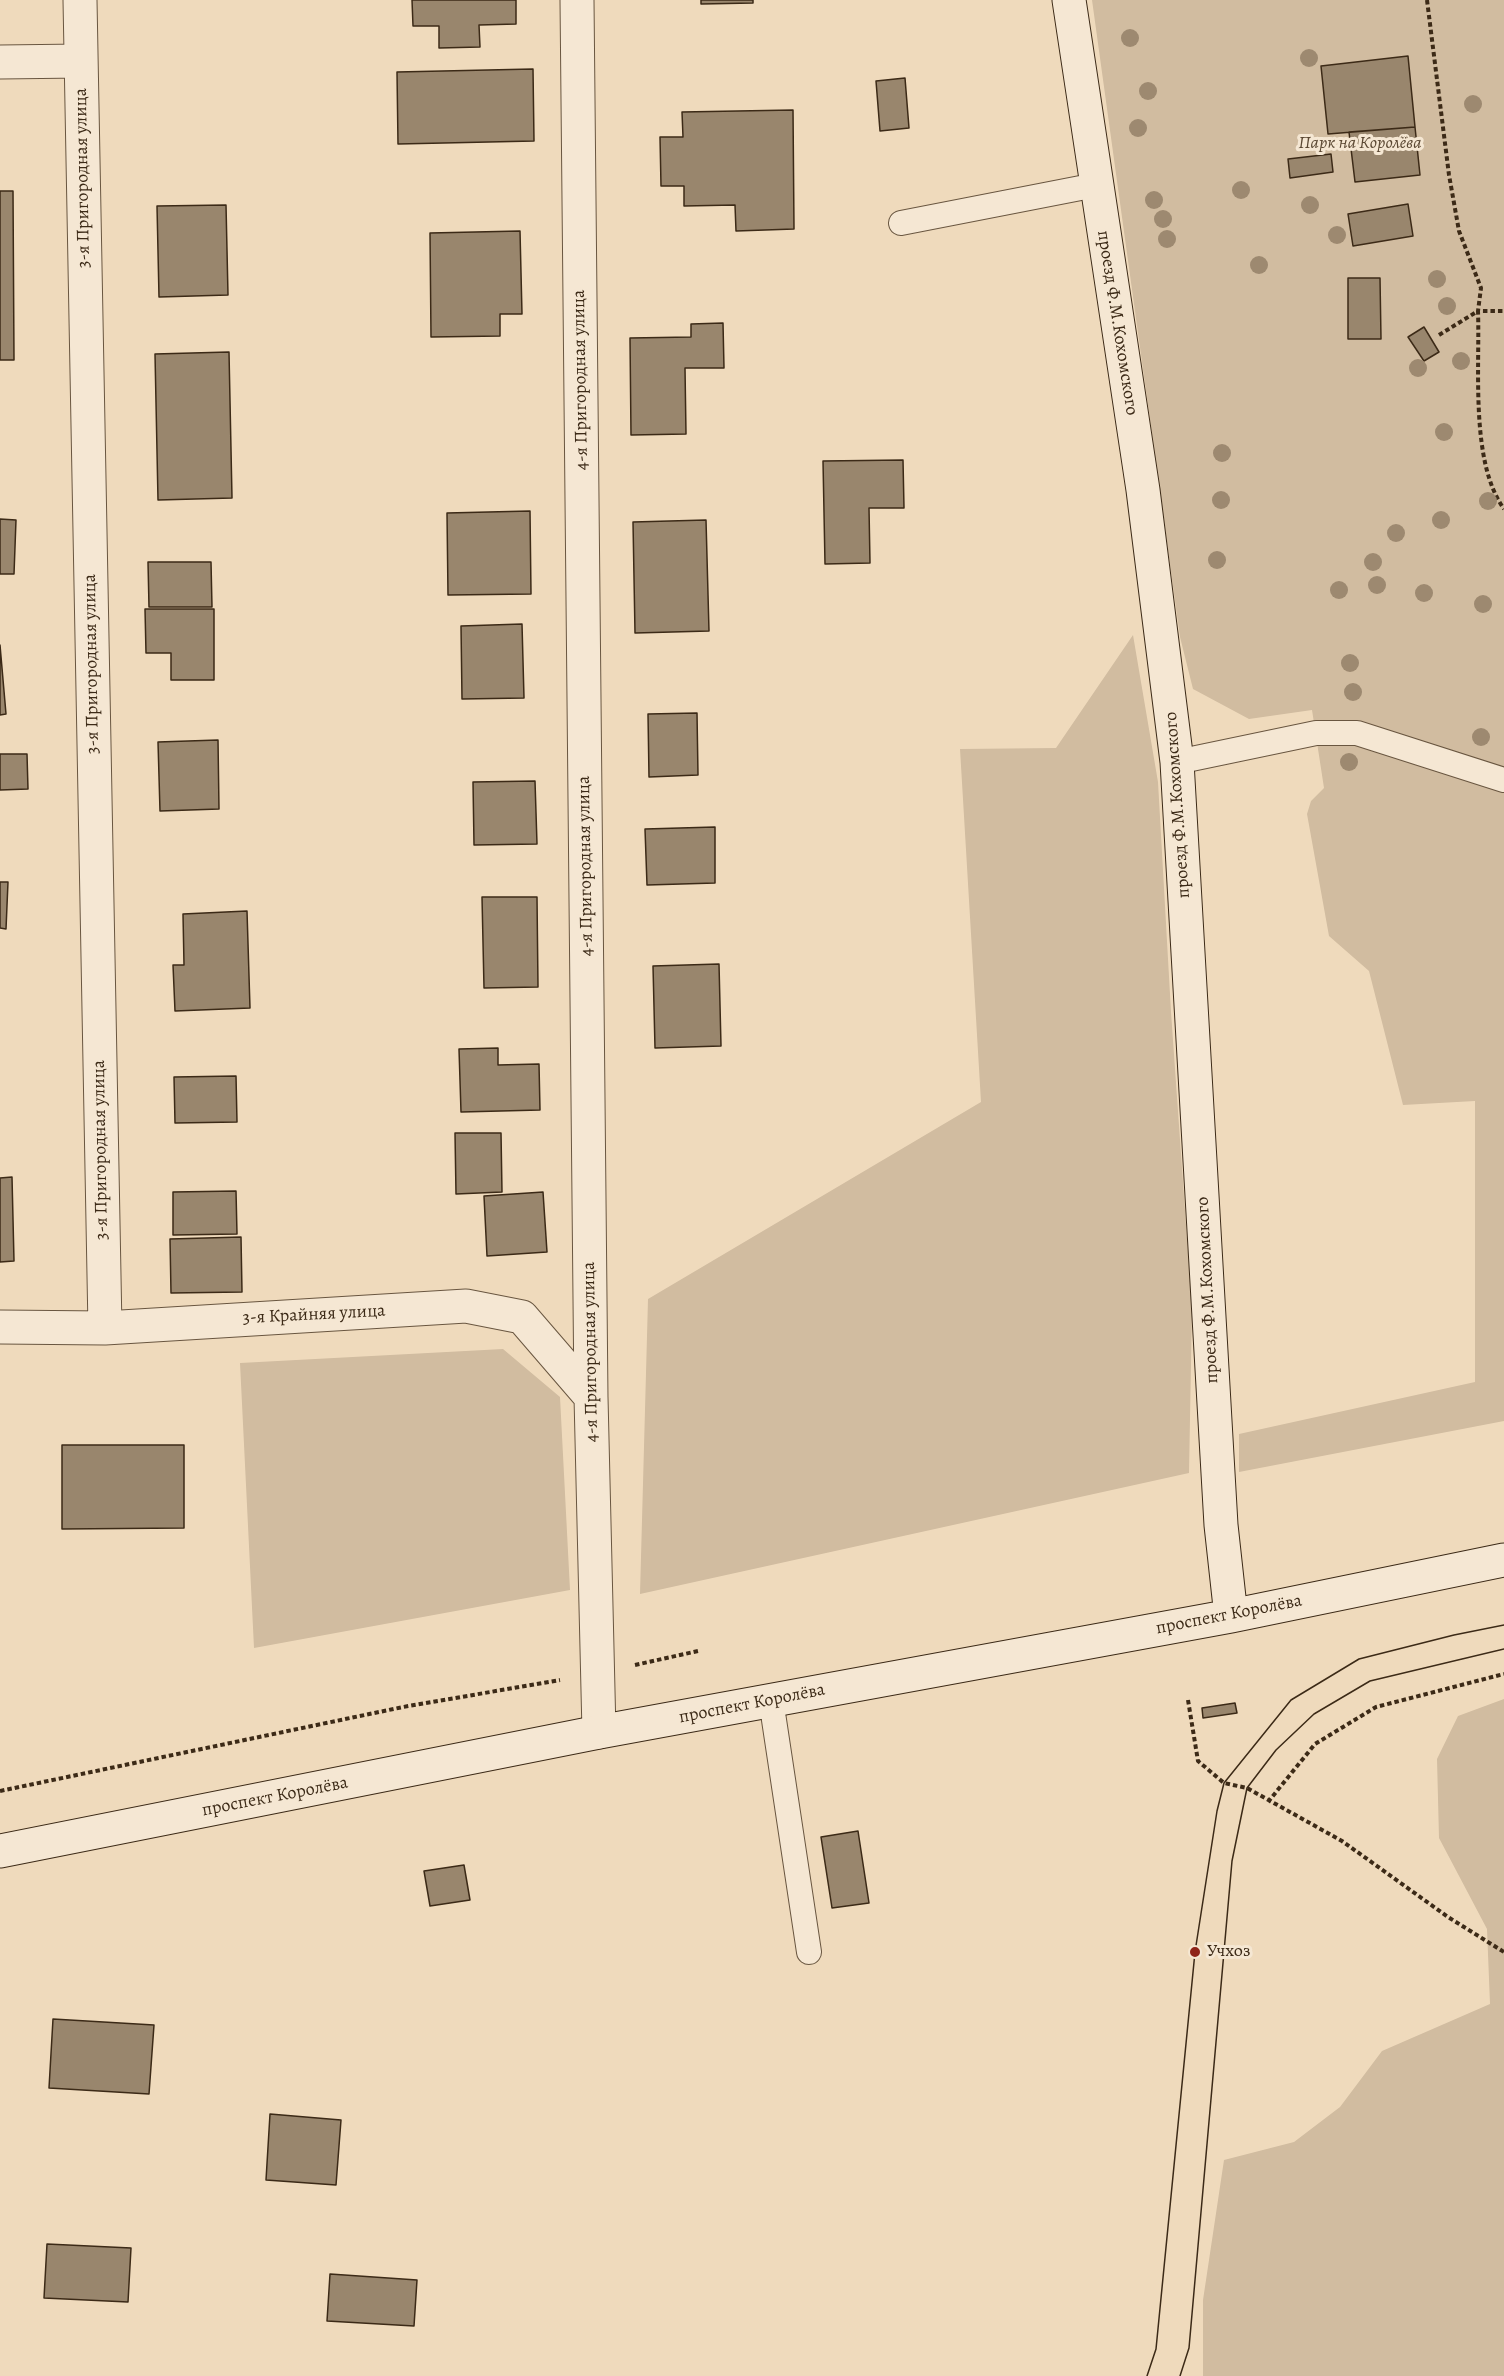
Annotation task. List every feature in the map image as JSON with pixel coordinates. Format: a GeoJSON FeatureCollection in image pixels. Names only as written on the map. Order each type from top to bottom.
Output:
{"type":"FeatureCollection","features":[{"type":"Feature","properties":{"kind":"street","name":"3-я Пригородная улица"},"geometry":{"type":"LineString","coordinates":[[80,0],[105,1328]]}},
{"type":"Feature","properties":{"kind":"street","name":"4-я Пригородная улица"},"geometry":{"type":"LineString","coordinates":[[577,0],[591,1397],[599,1732]]}},
{"type":"Feature","properties":{"kind":"street","name":"проезд Ф.М.Кохомского"},"geometry":{"type":"LineString","coordinates":[[1069,0],[1143,490],[1177,762],[1221,1525],[1231,1616]]}},
{"type":"Feature","properties":{"kind":"street"},"geometry":{"type":"LineString","coordinates":[[0,62],[81,61]]}},
{"type":"Feature","properties":{"kind":"street","name":"3-я Крайняя улица"},"geometry":{"type":"LineString","coordinates":[[0,1327],[105,1328],[466,1306],[522,1317],[591,1397]]}},
{"type":"Feature","properties":{"kind":"street","name":"проспект Королёва"},"geometry":{"type":"LineString","coordinates":[[0,1851],[599,1732],[1231,1616],[1504,1560]]}},
{"type":"Feature","properties":{"kind":"lane"},"geometry":{"type":"LineString","coordinates":[[901,223],[1096,185]]}},
{"type":"Feature","properties":{"kind":"lane"},"geometry":{"type":"LineString","coordinates":[[1177,762],[1316,733],[1358,733],[1504,780]]}},
{"type":"Feature","properties":{"kind":"lane"},"geometry":{"type":"LineString","coordinates":[[771,1700],[809,1952]]}},
{"type":"Feature","properties":{"kind":"path"},"geometry":{"type":"LineString","coordinates":[[1427,0],[1449,175],[1459,231],[1481,288],[1478,311],[1481,442],[1486,473],[1504,509]]}},
{"type":"Feature","properties":{"kind":"path"},"geometry":{"type":"LineString","coordinates":[[1439,335],[1478,311],[1504,311]]}},
{"type":"Feature","properties":{"kind":"path"},"geometry":{"type":"LineString","coordinates":[[0,1791],[403,1707],[597,1673],[698,1651]]}},
{"type":"Feature","properties":{"kind":"path"},"geometry":{"type":"LineString","coordinates":[[1268,1802],[1316,1744],[1376,1707],[1504,1674]]}},
{"type":"Feature","properties":{"kind":"path"},"geometry":{"type":"LineString","coordinates":[[1188,1700],[1198,1761],[1224,1783],[1247,1788],[1268,1802],[1342,1841],[1448,1917],[1504,1952]]}},
{"type":"Feature","properties":{"kind":"green space","name":"Парк на Королёва"},"geometry":{"type":"Polygon","coordinates":[[[1092,0],[1504,0],[1504,1421],[1239,1472],[1239,1434],[1475,1382],[1475,1101],[1403,1105],[1369,971],[1329,936],[1307,814],[1311,801],[1324,788],[1312,710],[1249,719],[1193,689],[1180,637],[1092,0]]]}},
{"type":"Feature","properties":{"kind":"green space"},"geometry":{"type":"Polygon","coordinates":[[[1133,635],[1158,782],[1171,1012],[1192,1310],[1189,1473],[640,1594],[648,1299],[981,1102],[960,749],[1056,748],[1133,635]]]}},
{"type":"Feature","properties":{"kind":"green space"},"geometry":{"type":"Polygon","coordinates":[[[503,1349],[560,1397],[570,1590],[254,1648],[240,1363],[503,1349]]]}},
{"type":"Feature","properties":{"kind":"green space"},"geometry":{"type":"Polygon","coordinates":[[[1504,1699],[1504,2376],[1203,2376],[1203,2300],[1224,2160],[1294,2142],[1340,2107],[1382,2051],[1490,2004],[1487,1929],[1439,1838],[1437,1759],[1458,1716],[1504,1699]]]}},
{"type":"Feature","properties":{"kind":"building"},"geometry":{"type":"Polygon","coordinates":[[[412,0],[516,0],[516,24],[479,25],[480,47],[439,48],[439,26],[413,26],[412,0]]]}},
{"type":"Feature","properties":{"kind":"building"},"geometry":{"type":"Polygon","coordinates":[[[701,0],[753,0],[753,3],[701,4],[701,0]]]}},
{"type":"Feature","properties":{"kind":"building"},"geometry":{"type":"Polygon","coordinates":[[[1408,56],[1415,127],[1328,134],[1321,66],[1408,56]]]}},
{"type":"Feature","properties":{"kind":"building"},"geometry":{"type":"Polygon","coordinates":[[[533,69],[534,141],[398,144],[397,72],[533,69]]]}},
{"type":"Feature","properties":{"kind":"building"},"geometry":{"type":"Polygon","coordinates":[[[905,78],[909,128],[880,131],[876,81],[905,78]]]}},
{"type":"Feature","properties":{"kind":"building"},"geometry":{"type":"Polygon","coordinates":[[[793,110],[794,229],[736,231],[735,205],[684,206],[684,186],[661,186],[660,137],[683,137],[682,112],[793,110]]]}},
{"type":"Feature","properties":{"kind":"building"},"geometry":{"type":"Polygon","coordinates":[[[1415,127],[1420,175],[1355,182],[1349,132],[1415,127]]]}},
{"type":"Feature","properties":{"kind":"building"},"geometry":{"type":"Polygon","coordinates":[[[1331,154],[1333,172],[1290,178],[1288,159],[1331,154]]]}},
{"type":"Feature","properties":{"kind":"building"},"geometry":{"type":"Polygon","coordinates":[[[0,191],[13,191],[14,360],[0,360],[0,191]]]}},
{"type":"Feature","properties":{"kind":"building"},"geometry":{"type":"Polygon","coordinates":[[[1408,204],[1413,236],[1353,246],[1348,214],[1408,204]]]}},
{"type":"Feature","properties":{"kind":"building"},"geometry":{"type":"Polygon","coordinates":[[[226,205],[228,295],[159,297],[157,206],[226,205]]]}},
{"type":"Feature","properties":{"kind":"building"},"geometry":{"type":"Polygon","coordinates":[[[520,231],[522,314],[500,314],[500,336],[431,337],[430,233],[520,231]]]}},
{"type":"Feature","properties":{"kind":"building"},"geometry":{"type":"Polygon","coordinates":[[[1348,278],[1380,278],[1381,339],[1348,339],[1348,278]]]}},
{"type":"Feature","properties":{"kind":"building"},"geometry":{"type":"Polygon","coordinates":[[[723,323],[724,368],[685,368],[686,434],[631,435],[630,338],[691,337],[691,324],[723,323]]]}},
{"type":"Feature","properties":{"kind":"building"},"geometry":{"type":"Polygon","coordinates":[[[1424,327],[1439,352],[1424,361],[1408,337],[1424,327]]]}},
{"type":"Feature","properties":{"kind":"building"},"geometry":{"type":"Polygon","coordinates":[[[229,352],[232,498],[158,500],[155,354],[229,352]]]}},
{"type":"Feature","properties":{"kind":"building"},"geometry":{"type":"Polygon","coordinates":[[[903,460],[904,508],[869,508],[870,563],[825,564],[823,461],[903,460]]]}},
{"type":"Feature","properties":{"kind":"building"},"geometry":{"type":"Polygon","coordinates":[[[530,511],[531,594],[448,595],[447,513],[530,511]]]}},
{"type":"Feature","properties":{"kind":"building"},"geometry":{"type":"Polygon","coordinates":[[[0,519],[16,520],[14,574],[0,574],[0,519]]]}},
{"type":"Feature","properties":{"kind":"building"},"geometry":{"type":"Polygon","coordinates":[[[706,520],[709,631],[635,633],[633,522],[706,520]]]}},
{"type":"Feature","properties":{"kind":"building"},"geometry":{"type":"Polygon","coordinates":[[[148,562],[211,562],[212,607],[149,607],[148,562]]]}},
{"type":"Feature","properties":{"kind":"building"},"geometry":{"type":"Polygon","coordinates":[[[145,609],[214,609],[214,680],[171,680],[171,653],[146,653],[145,609]]]}},
{"type":"Feature","properties":{"kind":"building"},"geometry":{"type":"Polygon","coordinates":[[[522,624],[524,698],[462,699],[461,626],[522,624]]]}},
{"type":"Feature","properties":{"kind":"building"},"geometry":{"type":"Polygon","coordinates":[[[0,645],[6,714],[0,715],[0,645]]]}},
{"type":"Feature","properties":{"kind":"building"},"geometry":{"type":"Polygon","coordinates":[[[697,713],[698,775],[649,777],[648,714],[697,713]]]}},
{"type":"Feature","properties":{"kind":"building"},"geometry":{"type":"Polygon","coordinates":[[[218,740],[219,809],[160,811],[158,742],[218,740]]]}},
{"type":"Feature","properties":{"kind":"building"},"geometry":{"type":"Polygon","coordinates":[[[0,754],[27,754],[28,789],[0,790],[0,754]]]}},
{"type":"Feature","properties":{"kind":"building"},"geometry":{"type":"Polygon","coordinates":[[[535,781],[537,844],[474,845],[473,782],[535,781]]]}},
{"type":"Feature","properties":{"kind":"building"},"geometry":{"type":"Polygon","coordinates":[[[715,827],[715,883],[647,885],[645,829],[715,827]]]}},
{"type":"Feature","properties":{"kind":"building"},"geometry":{"type":"Polygon","coordinates":[[[0,882],[8,882],[6,929],[0,928],[0,882]]]}},
{"type":"Feature","properties":{"kind":"building"},"geometry":{"type":"Polygon","coordinates":[[[482,897],[537,897],[538,987],[484,988],[482,897]]]}},
{"type":"Feature","properties":{"kind":"building"},"geometry":{"type":"Polygon","coordinates":[[[247,911],[250,1008],[175,1011],[173,965],[184,965],[183,914],[247,911]]]}},
{"type":"Feature","properties":{"kind":"building"},"geometry":{"type":"Polygon","coordinates":[[[719,964],[721,1046],[655,1048],[653,966],[719,964]]]}},
{"type":"Feature","properties":{"kind":"building"},"geometry":{"type":"Polygon","coordinates":[[[498,1048],[498,1065],[539,1064],[540,1110],[461,1112],[459,1049],[498,1048]]]}},
{"type":"Feature","properties":{"kind":"building"},"geometry":{"type":"Polygon","coordinates":[[[236,1076],[237,1122],[175,1123],[174,1077],[236,1076]]]}},
{"type":"Feature","properties":{"kind":"building"},"geometry":{"type":"Polygon","coordinates":[[[455,1133],[501,1133],[502,1192],[456,1194],[455,1133]]]}},
{"type":"Feature","properties":{"kind":"building"},"geometry":{"type":"Polygon","coordinates":[[[12,1177],[14,1261],[0,1262],[0,1178],[12,1177]]]}},
{"type":"Feature","properties":{"kind":"building"},"geometry":{"type":"Polygon","coordinates":[[[236,1191],[237,1234],[173,1235],[173,1192],[236,1191]]]}},
{"type":"Feature","properties":{"kind":"building"},"geometry":{"type":"Polygon","coordinates":[[[543,1192],[547,1252],[487,1256],[484,1196],[543,1192]]]}},
{"type":"Feature","properties":{"kind":"building"},"geometry":{"type":"Polygon","coordinates":[[[241,1237],[242,1292],[171,1293],[170,1239],[241,1237]]]}},
{"type":"Feature","properties":{"kind":"building"},"geometry":{"type":"Polygon","coordinates":[[[62,1445],[184,1445],[184,1528],[62,1529],[62,1445]]]}},
{"type":"Feature","properties":{"kind":"building"},"geometry":{"type":"Polygon","coordinates":[[[1235,1703],[1237,1713],[1203,1718],[1202,1708],[1235,1703]]]}},
{"type":"Feature","properties":{"kind":"building"},"geometry":{"type":"Polygon","coordinates":[[[858,1831],[869,1903],[832,1908],[821,1837],[858,1831]]]}},
{"type":"Feature","properties":{"kind":"building"},"geometry":{"type":"Polygon","coordinates":[[[464,1865],[470,1900],[430,1906],[424,1871],[464,1865]]]}},
{"type":"Feature","properties":{"kind":"building"},"geometry":{"type":"Polygon","coordinates":[[[53,2019],[154,2025],[149,2094],[49,2088],[53,2019]]]}},
{"type":"Feature","properties":{"kind":"building"},"geometry":{"type":"Polygon","coordinates":[[[270,2114],[341,2120],[336,2185],[266,2180],[270,2114]]]}},
{"type":"Feature","properties":{"kind":"building"},"geometry":{"type":"Polygon","coordinates":[[[47,2244],[131,2248],[128,2302],[44,2298],[47,2244]]]}},
{"type":"Feature","properties":{"kind":"building"},"geometry":{"type":"Polygon","coordinates":[[[330,2274],[417,2280],[414,2326],[327,2321],[330,2274]]]}},
{"type":"Feature","properties":{"kind":"tram line"},"geometry":{"type":"LineString","coordinates":[[1147,2376],[1156,2349],[1195,1952],[1217,1811],[1224,1783],[1291,1700],[1359,1659],[1504,1625]]}},
{"type":"Feature","properties":{"kind":"tram line"},"geometry":{"type":"LineString","coordinates":[[1180,2376],[1189,2348],[1232,1861],[1247,1788],[1276,1750],[1314,1714],[1370,1681],[1504,1649]]}},
{"type":"Feature","properties":{"kind":"place","name":"Учхоз"},"geometry":{"type":"Point","coordinates":[1195,1952]}}]}
